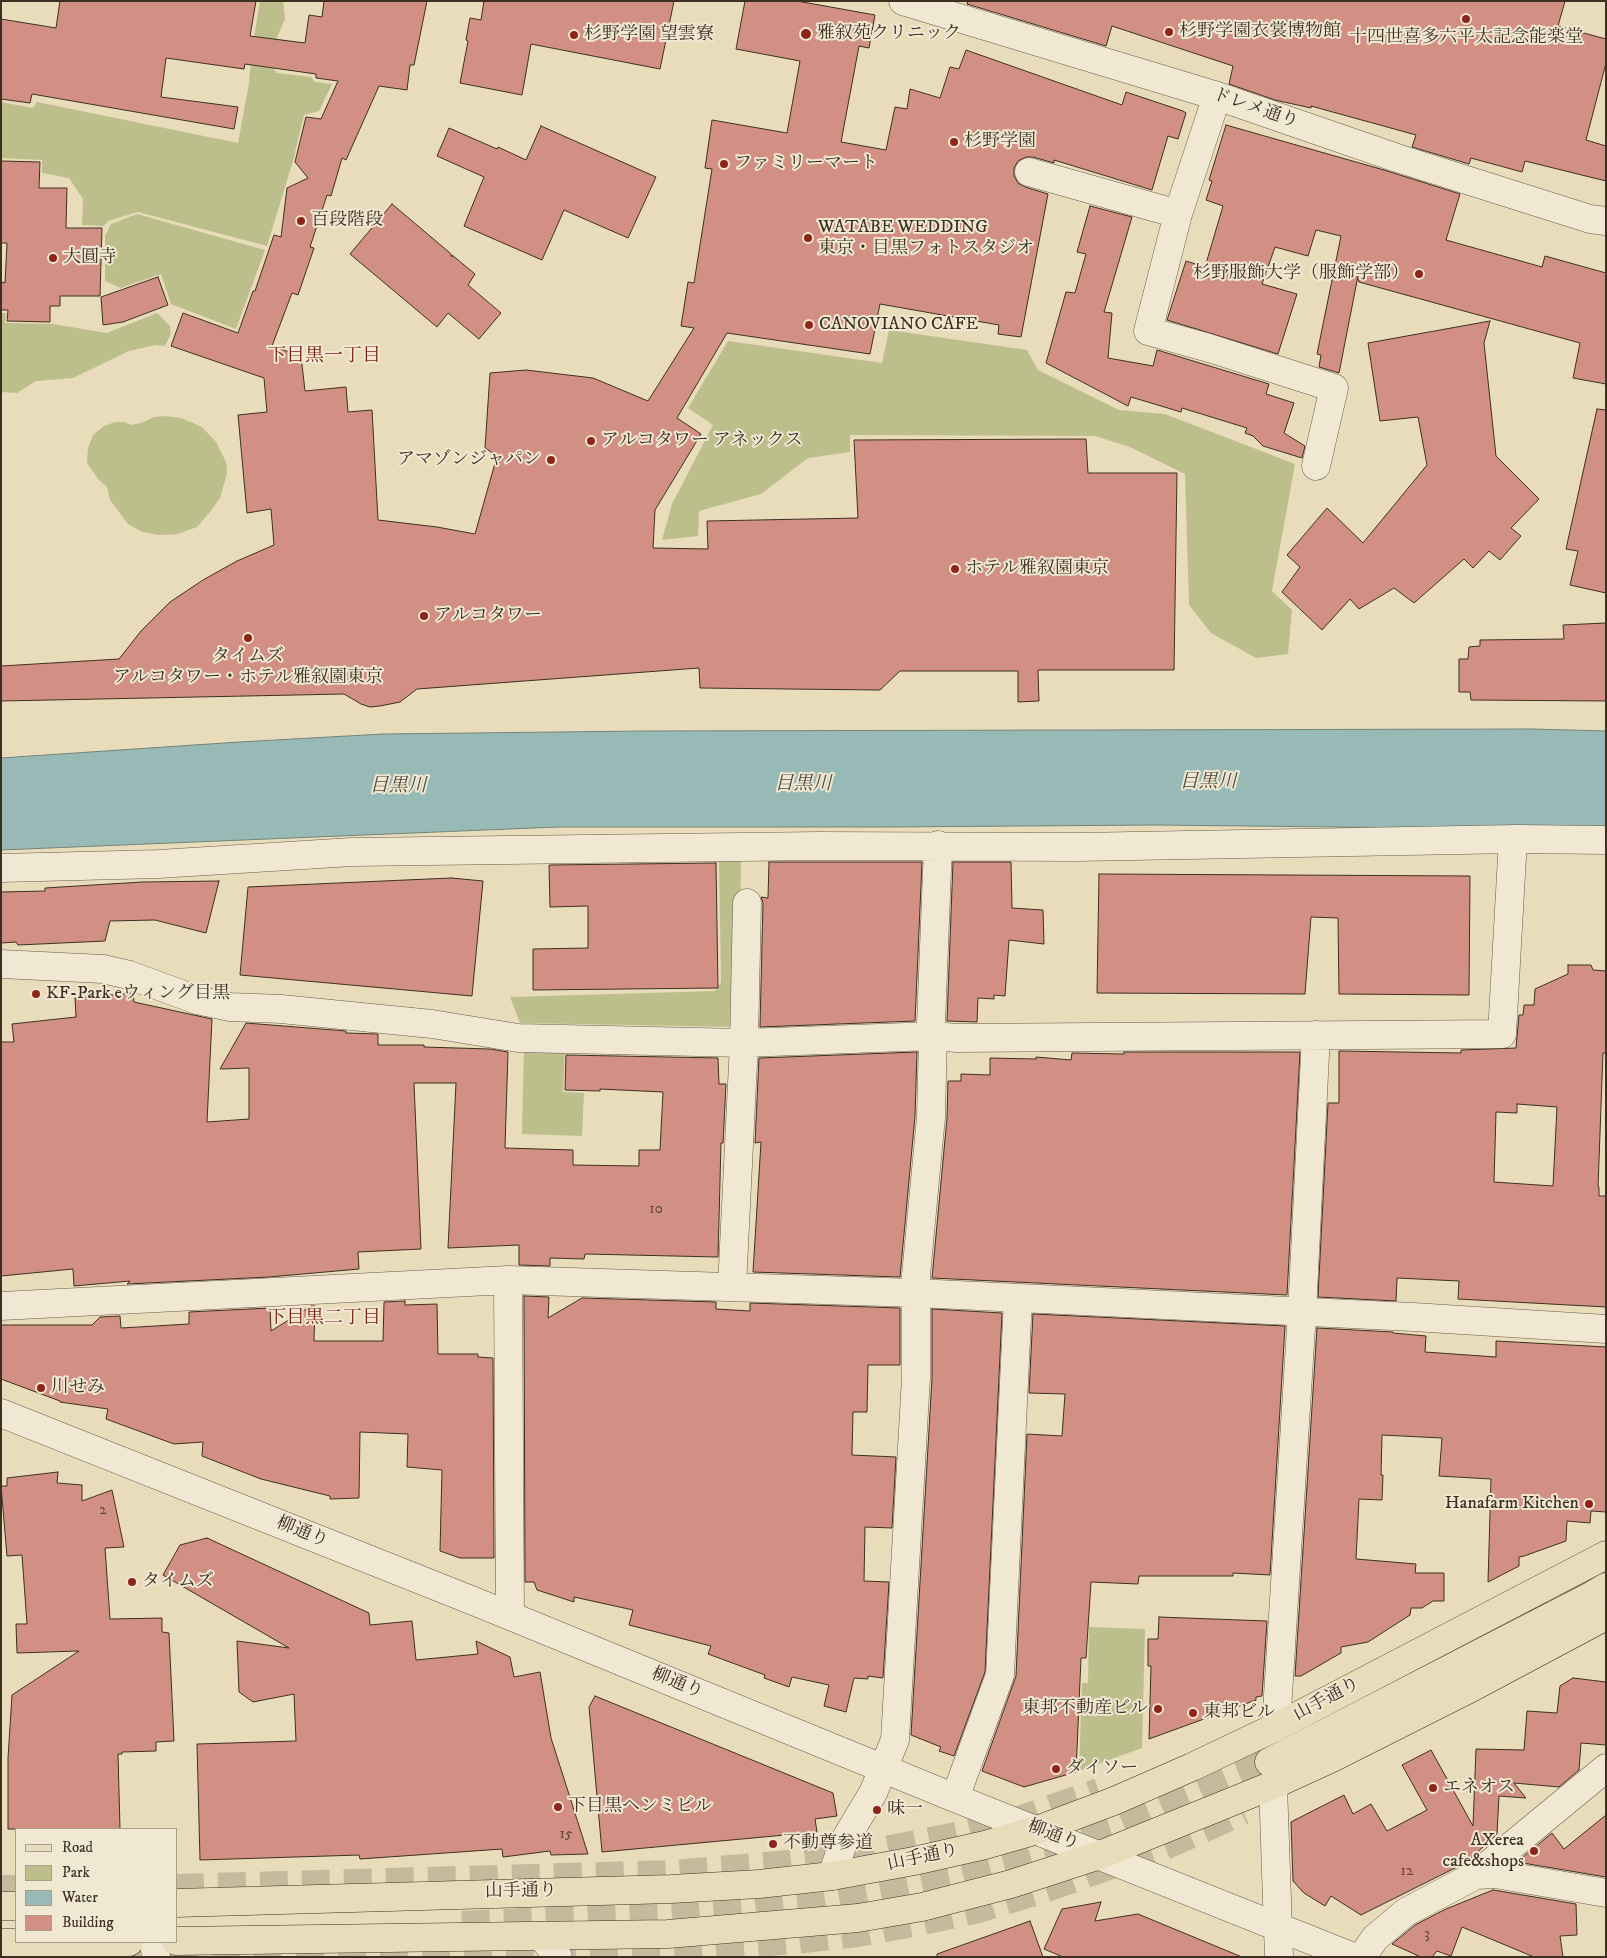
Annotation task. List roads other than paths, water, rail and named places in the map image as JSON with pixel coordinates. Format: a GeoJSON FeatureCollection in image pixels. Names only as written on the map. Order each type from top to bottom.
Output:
{"type":"FeatureCollection","features":[{"type":"Feature","properties":{"kind":"main road","name":"山手通り"},"geometry":{"type":"LineString","coordinates":[[178,1903],[670,1889],[759,1884],[832,1876],[914,1861],[985,1845],[1037,1830],[1114,1801],[1276,1727],[1606,1556]]}},
{"type":"Feature","properties":{"kind":"main road"},"geometry":{"type":"LineString","coordinates":[[178,1941],[549,1946],[858,1918],[922,1907],[1011,1884],[1100,1854],[1271,1774],[1606,1587]]}},
{"type":"Feature","properties":{"kind":"main road"},"geometry":{"type":"LineString","coordinates":[[1271,1774],[1332,1758],[1473,1687],[1606,1616]]}},
{"type":"Feature","properties":{"kind":"main road"},"geometry":{"type":"LineString","coordinates":[[1,1906],[15,1906]]}},
{"type":"Feature","properties":{"kind":"main road"},"geometry":{"type":"LineString","coordinates":[[1,1943],[15,1943]]}},
{"type":"Feature","properties":{"kind":"street","name":"ドレメ通り"},"geometry":{"type":"LineString","coordinates":[[903,1],[1217,96],[1396,158],[1590,219],[1606,221]]}},
{"type":"Feature","properties":{"kind":"street"},"geometry":{"type":"LineString","coordinates":[[1217,96],[1178,214],[1148,331],[1209,348],[1334,388],[1316,466]]}},
{"type":"Feature","properties":{"kind":"street"},"geometry":{"type":"LineString","coordinates":[[1029,172],[1178,214]]}},
{"type":"Feature","properties":{"kind":"street"},"geometry":{"type":"LineString","coordinates":[[1,964],[103,969],[129,975],[197,1000],[230,1007],[281,1009],[432,1024],[518,1038],[744,1043],[933,1036],[957,1038],[1502,1034],[1513,839]]}},
{"type":"Feature","properties":{"kind":"street"},"geometry":{"type":"LineString","coordinates":[[1,868],[159,864],[352,852],[938,846],[1078,847],[1513,839],[1606,840]]}},
{"type":"Feature","properties":{"kind":"street"},"geometry":{"type":"LineString","coordinates":[[832,1876],[842,1843],[873,1793],[895,1740],[916,1378],[917,1254],[931,1117],[933,1036],[931,1024],[938,846]]}},
{"type":"Feature","properties":{"kind":"street"},"geometry":{"type":"LineString","coordinates":[[732,1287],[744,1043],[747,903]]}},
{"type":"Feature","properties":{"kind":"street"},"geometry":{"type":"LineString","coordinates":[[1276,1727],[1302,1312],[1316,1035]]}},
{"type":"Feature","properties":{"kind":"street"},"geometry":{"type":"LineString","coordinates":[[1,1306],[508,1280],[916,1293],[1606,1329]]}},
{"type":"Feature","properties":{"kind":"street"},"geometry":{"type":"LineString","coordinates":[[508,1280],[510,1616]]}},
{"type":"Feature","properties":{"kind":"street"},"geometry":{"type":"LineString","coordinates":[[956,1798],[1000,1675],[1018,1298]]}},
{"type":"Feature","properties":{"kind":"street","name":"柳通り"},"geometry":{"type":"LineString","coordinates":[[1,1413],[510,1616],[1353,1957]]}},
{"type":"Feature","properties":{"kind":"street"},"geometry":{"type":"LineString","coordinates":[[1362,1957],[1375,1938],[1406,1912],[1476,1874],[1606,1768]]}},
{"type":"Feature","properties":{"kind":"street"},"geometry":{"type":"LineString","coordinates":[[1271,1774],[1279,1957]]}},
{"type":"Feature","properties":{"kind":"street"},"geometry":{"type":"LineString","coordinates":[[1476,1874],[1495,1874],[1606,1893]]}},
{"type":"Feature","properties":{"kind":"street"},"geometry":{"type":"LineString","coordinates":[[154,1943],[156,1957]]}},
{"type":"Feature","properties":{"kind":"water","name":"目黒川"},"geometry":{"type":"Polygon","coordinates":[[[1531,729],[1606,731],[1606,828],[1519,829],[1153,825],[558,827],[1,850],[1,758],[383,734],[644,731],[1531,729]]]}},
{"type":"Feature","properties":{"kind":"tunnel"},"geometry":{"type":"LineString","coordinates":[[1522,1613],[1606,1573]]}},
{"type":"Feature","properties":{"kind":"tunnel"},"geometry":{"type":"LineString","coordinates":[[462,1925],[682,1914],[815,1901],[880,1889],[959,1873],[1043,1850],[1122,1824],[1269,1762]]}},
{"type":"Feature","properties":{"kind":"tunnel"},"geometry":{"type":"LineString","coordinates":[[178,1888],[672,1874],[790,1864],[851,1857],[966,1834],[1022,1819],[1099,1792]]}},
{"type":"Feature","properties":{"kind":"tunnel"},"geometry":{"type":"LineString","coordinates":[[128,1957],[666,1950],[796,1940],[858,1933],[978,1909],[1044,1889],[1160,1848],[1243,1811]]}},
{"type":"Feature","properties":{"kind":"tunnel"},"geometry":{"type":"LineString","coordinates":[[1,1889],[15,1889]]}},
{"type":"Feature","properties":{"kind":"tunnel"},"geometry":{"type":"LineString","coordinates":[[90,1957],[135,1952]]}},
{"type":"Feature","properties":{"kind":"place","name":"十四世喜多六平太記念能楽堂"},"geometry":{"type":"Point","coordinates":[1466,19]}},
{"type":"Feature","properties":{"kind":"place","name":"杉野学園衣裳博物館"},"geometry":{"type":"Point","coordinates":[1169,32]}},
{"type":"Feature","properties":{"kind":"place","name":"雅叙苑クリニック"},"geometry":{"type":"Point","coordinates":[806,34]}},
{"type":"Feature","properties":{"kind":"place","name":"杉野学園 望雲寮"},"geometry":{"type":"Point","coordinates":[574,35]}},
{"type":"Feature","properties":{"kind":"place","name":"杉野学園"},"geometry":{"type":"Point","coordinates":[954,142]}},
{"type":"Feature","properties":{"kind":"place","name":"ファミリーマート"},"geometry":{"type":"Point","coordinates":[724,164]}},
{"type":"Feature","properties":{"kind":"place","name":"百段階段"},"geometry":{"type":"Point","coordinates":[301,221]}},
{"type":"Feature","properties":{"kind":"place","name":"WATABE WEDDING 東京・目黒フォトスタジオ"},"geometry":{"type":"Point","coordinates":[808,238]}},
{"type":"Feature","properties":{"kind":"place","name":"大圓寺"},"geometry":{"type":"Point","coordinates":[53,258]}},
{"type":"Feature","properties":{"kind":"place","name":"杉野服飾大学（服飾学部）"},"geometry":{"type":"Point","coordinates":[1419,274]}},
{"type":"Feature","properties":{"kind":"place","name":"CANOVIANO CAFE"},"geometry":{"type":"Point","coordinates":[809,325]}},
{"type":"Feature","properties":{"kind":"place","name":"アルコタワー アネックス"},"geometry":{"type":"Point","coordinates":[591,441]}},
{"type":"Feature","properties":{"kind":"place","name":"アマゾンジャパン"},"geometry":{"type":"Point","coordinates":[551,460]}},
{"type":"Feature","properties":{"kind":"place","name":"ホテル雅叙園東京"},"geometry":{"type":"Point","coordinates":[955,569]}},
{"type":"Feature","properties":{"kind":"place","name":"アルコタワー"},"geometry":{"type":"Point","coordinates":[424,616]}},
{"type":"Feature","properties":{"kind":"place","name":"タイムズ アルコタワー・ホテル雅叙園東京"},"geometry":{"type":"Point","coordinates":[248,638]}},
{"type":"Feature","properties":{"kind":"place","name":"KF-Park eウィング目黒"},"geometry":{"type":"Point","coordinates":[36,994]}},
{"type":"Feature","properties":{"kind":"place","name":"川せみ"},"geometry":{"type":"Point","coordinates":[41,1388]}},
{"type":"Feature","properties":{"kind":"place","name":"Hanafarm Kitchen"},"geometry":{"type":"Point","coordinates":[1589,1504]}},
{"type":"Feature","properties":{"kind":"place","name":"タイムズ"},"geometry":{"type":"Point","coordinates":[132,1582]}},
{"type":"Feature","properties":{"kind":"place","name":"東邦不動産ビル"},"geometry":{"type":"Point","coordinates":[1158,1709]}},
{"type":"Feature","properties":{"kind":"place","name":"東邦ビル"},"geometry":{"type":"Point","coordinates":[1193,1713]}},
{"type":"Feature","properties":{"kind":"place","name":"ダイソー"},"geometry":{"type":"Point","coordinates":[1056,1769]}},
{"type":"Feature","properties":{"kind":"place","name":"エネオス"},"geometry":{"type":"Point","coordinates":[1433,1788]}},
{"type":"Feature","properties":{"kind":"place","name":"下目黒ヘンミビル"},"geometry":{"type":"Point","coordinates":[558,1807]}},
{"type":"Feature","properties":{"kind":"place","name":"味一"},"geometry":{"type":"Point","coordinates":[877,1810]}},
{"type":"Feature","properties":{"kind":"place","name":"不動尊参道"},"geometry":{"type":"Point","coordinates":[773,1844]}},
{"type":"Feature","properties":{"kind":"place","name":"AXerea cafe&shops"},"geometry":{"type":"Point","coordinates":[1534,1851]}},
{"type":"Feature","properties":{"kind":"district","name":"下目黒一丁目"},"geometry":{"type":"Point","coordinates":[324,357]}},
{"type":"Feature","properties":{"kind":"district","name":"下目黒二丁目"},"geometry":{"type":"Point","coordinates":[324,1319]}}]}
